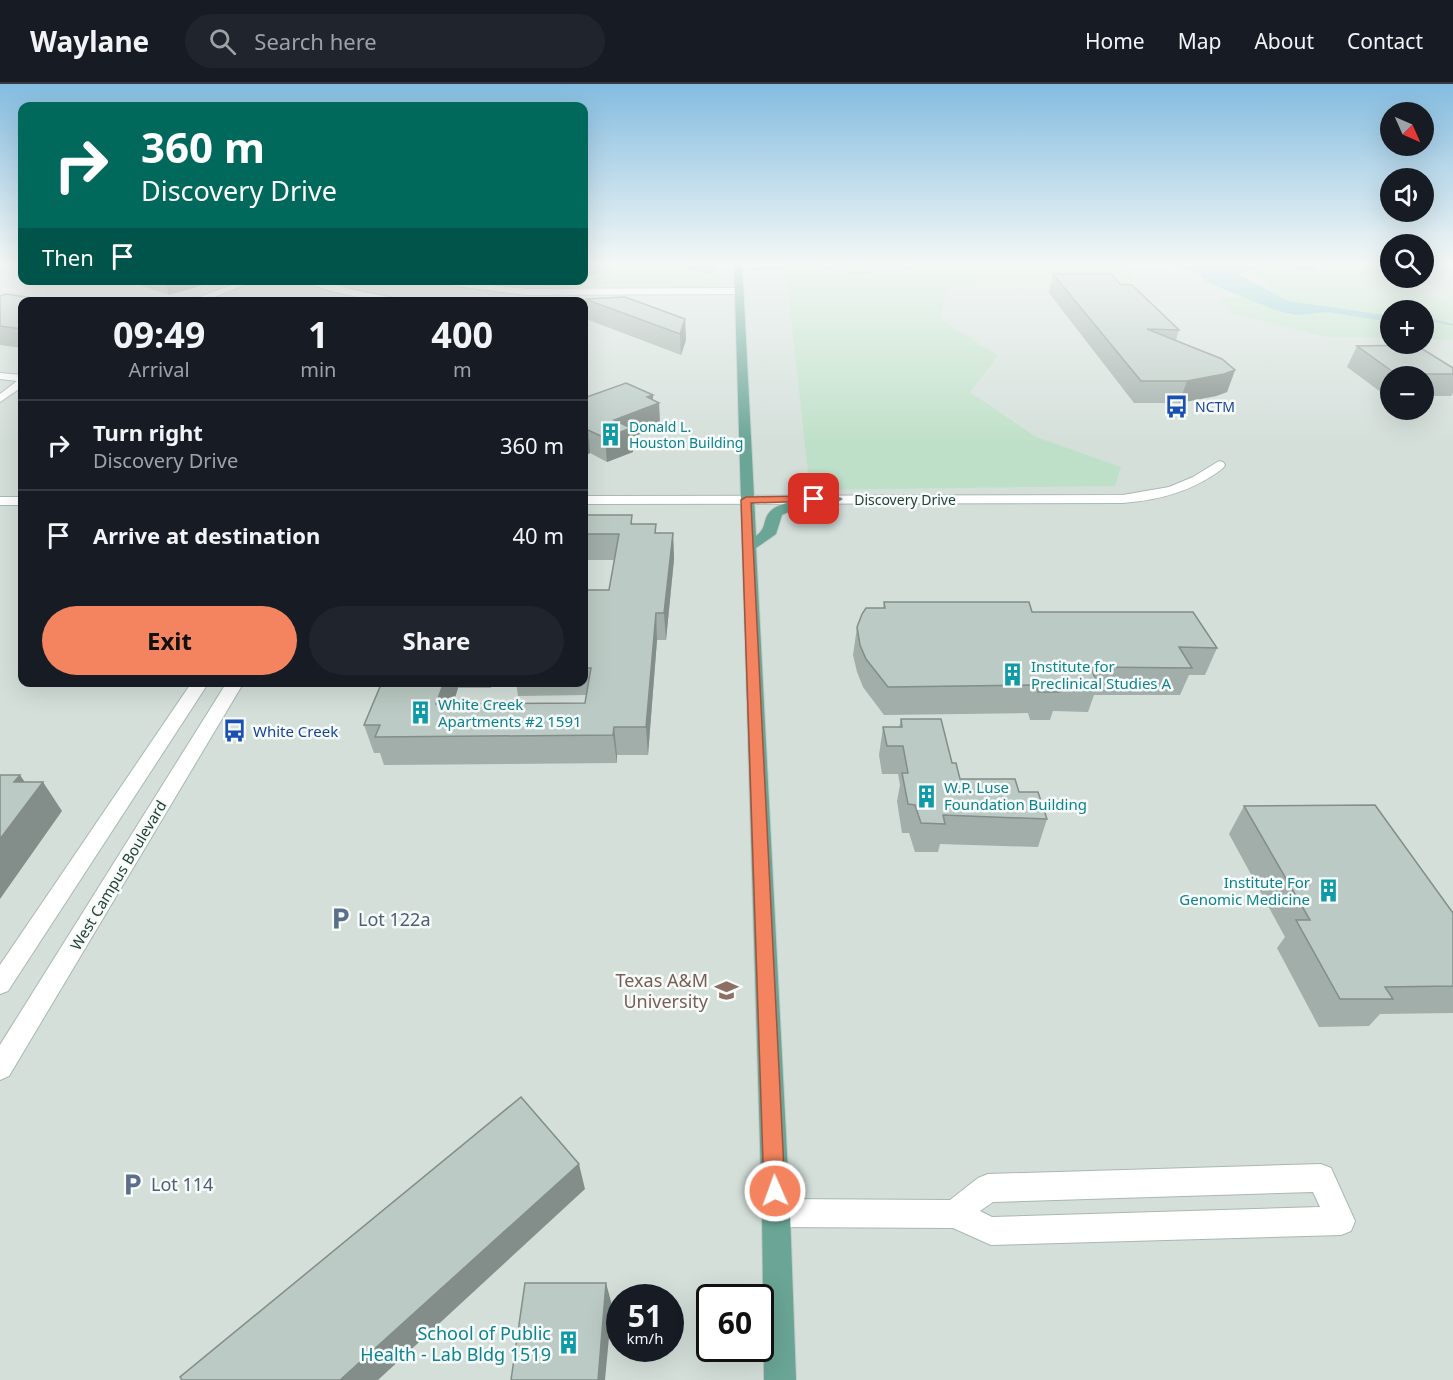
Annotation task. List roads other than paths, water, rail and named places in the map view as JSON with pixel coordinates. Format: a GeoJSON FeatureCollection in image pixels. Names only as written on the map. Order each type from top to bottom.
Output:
{"type":"FeatureCollection","features":[{"type":"Feature","properties":{"kind":"main road"},"geometry":{"type":"LineString","coordinates":[[740,322],[776,1213],[780,1380]]}},
{"type":"Feature","properties":{"kind":"main road"},"geometry":{"type":"LineString","coordinates":[[748,548],[771,531],[773,517],[777,512],[791,506],[836,499]]}},
{"type":"Feature","properties":{"kind":"street"},"geometry":{"type":"LineString","coordinates":[[0,376],[18,379]]}},
{"type":"Feature","properties":{"kind":"street"},"geometry":{"type":"LineString","coordinates":[[0,399],[18,383]]}},
{"type":"Feature","properties":{"kind":"street","name":"Discovery Drive"},"geometry":{"type":"LineString","coordinates":[[588,500],[1137,498],[1177,489],[1203,477],[1219,465]]}},
{"type":"Feature","properties":{"kind":"street"},"geometry":{"type":"LineString","coordinates":[[0,501],[18,501]]}},
{"type":"Feature","properties":{"kind":"street"},"geometry":{"type":"LineString","coordinates":[[0,984],[198,687]]}},
{"type":"Feature","properties":{"kind":"street","name":"West Campus Boulevard"},"geometry":{"type":"LineString","coordinates":[[0,1068],[233,687]]}},
{"type":"Feature","properties":{"kind":"street"},"geometry":{"type":"LineString","coordinates":[[776,1213],[954,1214],[992,1231],[1341,1221],[1321,1178],[988,1188],[954,1214]]}},
{"type":"Feature","properties":{"kind":"waterway","name":"White Creek"},"geometry":{"type":"LineString","coordinates":[[1443,322],[1453,325]]}},
{"type":"Feature","properties":{"kind":"place","name":"NCTM"},"geometry":{"type":"Point","coordinates":[1177,406]}},
{"type":"Feature","properties":{"kind":"place","name":"Donald L. Houston Building"},"geometry":{"type":"Point","coordinates":[611,434]}},
{"type":"Feature","properties":{"kind":"place","name":"Institute for Preclinical Studies A"},"geometry":{"type":"Point","coordinates":[1013,675]}},
{"type":"Feature","properties":{"kind":"place","name":"White Creek Apartments #2 1591"},"geometry":{"type":"Point","coordinates":[420,713]}},
{"type":"Feature","properties":{"kind":"place","name":"White Creek"},"geometry":{"type":"Point","coordinates":[235,731]}},
{"type":"Feature","properties":{"kind":"place","name":"W.P. Luse Foundation Building"},"geometry":{"type":"Point","coordinates":[926,796]}},
{"type":"Feature","properties":{"kind":"place","name":"Institute For Genomic Medicine"},"geometry":{"type":"Point","coordinates":[1328,891]}},
{"type":"Feature","properties":{"kind":"place","name":"Lot 122a"},"geometry":{"type":"Point","coordinates":[340,919]}},
{"type":"Feature","properties":{"kind":"place","name":"Texas A&M University"},"geometry":{"type":"Point","coordinates":[726,990]}},
{"type":"Feature","properties":{"kind":"place","name":"Lot 114"},"geometry":{"type":"Point","coordinates":[133,1184]}},
{"type":"Feature","properties":{"kind":"place","name":"School of Public Health - Lab Bldg 1519"},"geometry":{"type":"Point","coordinates":[569,1343]}}]}
